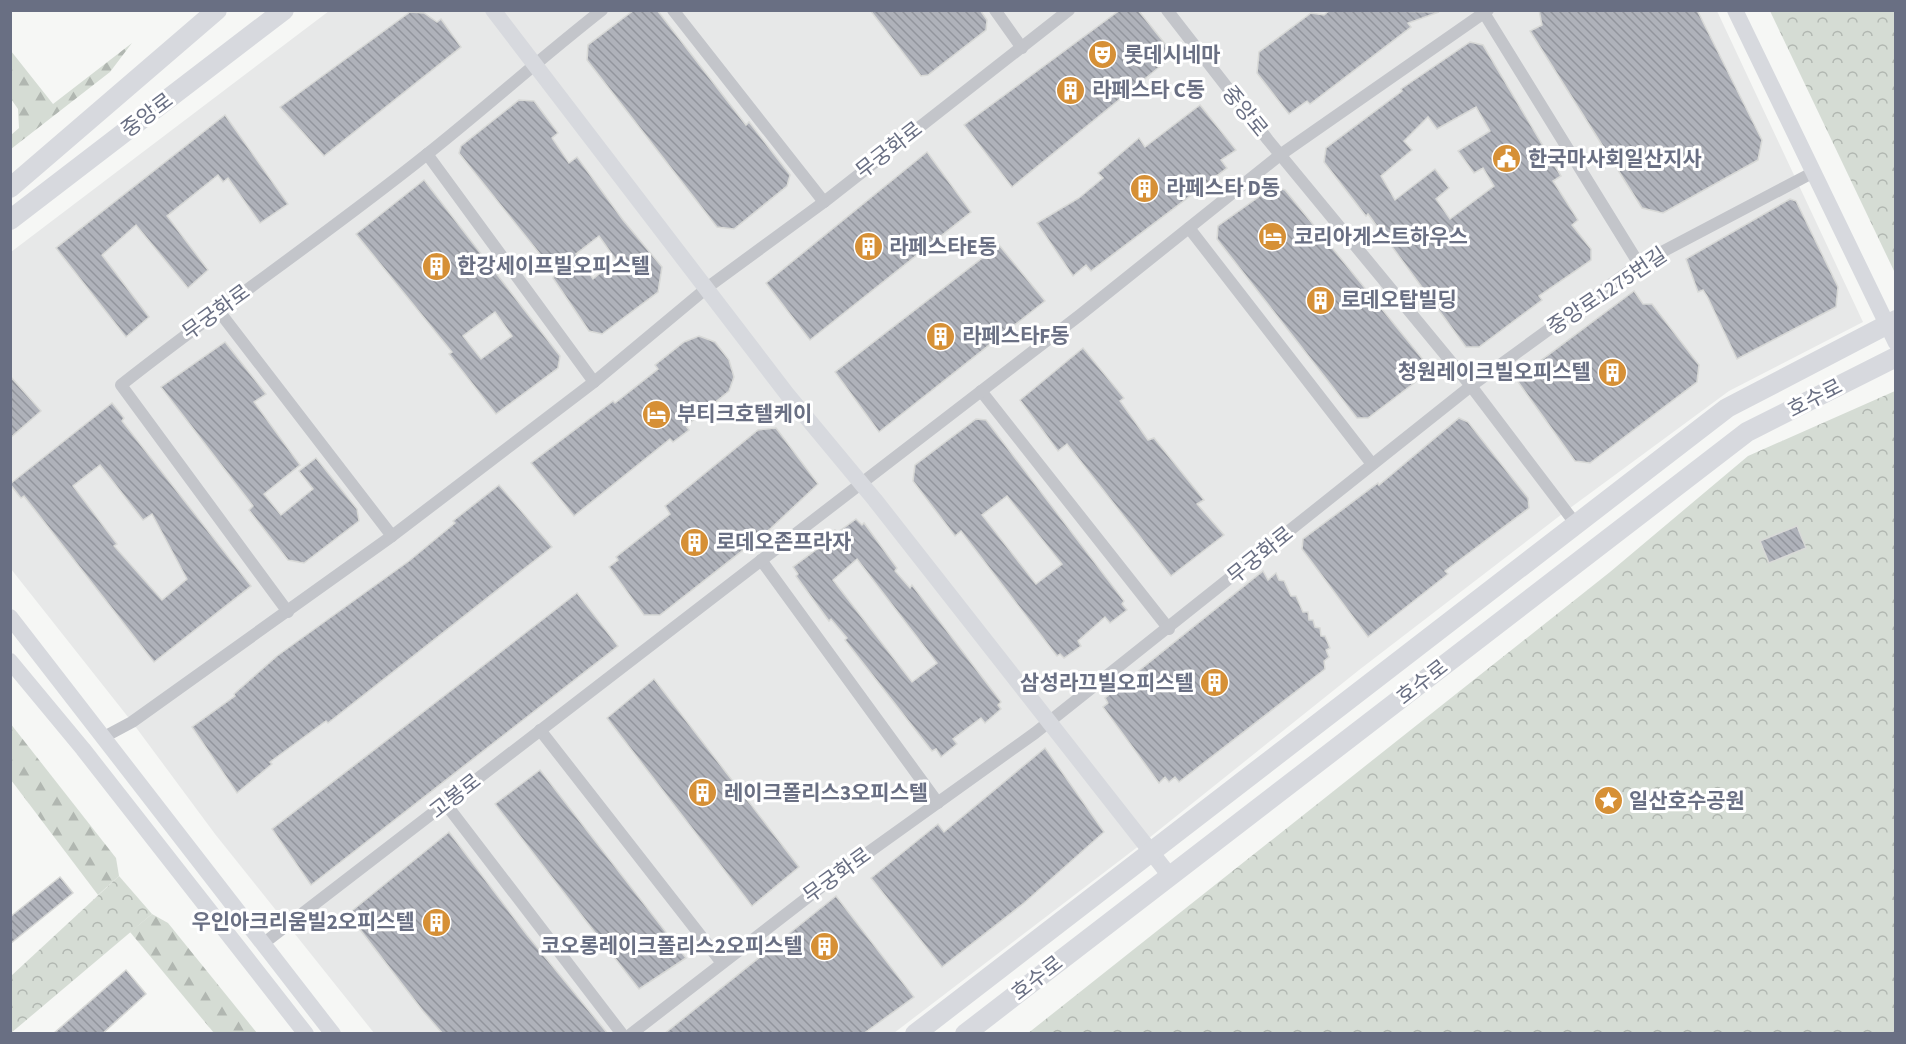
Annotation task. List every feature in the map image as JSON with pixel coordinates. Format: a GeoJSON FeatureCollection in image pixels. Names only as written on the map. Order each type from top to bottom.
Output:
{"type":"FeatureCollection","features":[{"type":"Feature","properties":{"kind":"main road","name":"중앙로"},"geometry":{"type":"LineString","coordinates":[[10,188],[217,10]]}},
{"type":"Feature","properties":{"kind":"main road","name":"중앙로"},"geometry":{"type":"LineString","coordinates":[[10,220],[284,10]]}},
{"type":"Feature","properties":{"kind":"main road"},"geometry":{"type":"LineString","coordinates":[[493,10],[708,287],[787,394],[861,484],[1170,876]]}},
{"type":"Feature","properties":{"kind":"main road"},"geometry":{"type":"LineString","coordinates":[[1735,10],[1812,173],[1891,322],[1896,343]]}},
{"type":"Feature","properties":{"kind":"main road","name":"호수로"},"geometry":{"type":"LineString","coordinates":[[915,1034],[1727,408],[1891,322]]}},
{"type":"Feature","properties":{"kind":"main road","name":"호수로"},"geometry":{"type":"LineString","coordinates":[[965,1034],[1746,432],[1896,357]]}},
{"type":"Feature","properties":{"kind":"main road"},"geometry":{"type":"LineString","coordinates":[[10,616],[333,1034]]}},
{"type":"Feature","properties":{"kind":"main road"},"geometry":{"type":"LineString","coordinates":[[10,661],[83,749],[306,1034]]}},
{"type":"Feature","properties":{"kind":"street","name":"무궁화로"},"geometry":{"type":"LineString","coordinates":[[288,612],[121,385],[427,154],[533,64],[602,10]]}},
{"type":"Feature","properties":{"kind":"street"},"geometry":{"type":"LineString","coordinates":[[673,10],[824,202]]}},
{"type":"Feature","properties":{"kind":"street"},"geometry":{"type":"LineString","coordinates":[[994,10],[1022,48]]}},
{"type":"Feature","properties":{"kind":"street","name":"무궁화로"},"geometry":{"type":"LineString","coordinates":[[392,536],[594,382],[708,287],[824,202],[1069,10]]}},
{"type":"Feature","properties":{"kind":"street","name":"중앙로"},"geometry":{"type":"LineString","coordinates":[[1167,10],[1280,155]]}},
{"type":"Feature","properties":{"kind":"street"},"geometry":{"type":"LineString","coordinates":[[938,803],[761,560],[1190,228],[1280,155],[1486,12],[1639,264]]}},
{"type":"Feature","properties":{"kind":"street"},"geometry":{"type":"LineString","coordinates":[[427,154],[594,382]]}},
{"type":"Feature","properties":{"kind":"street"},"geometry":{"type":"LineString","coordinates":[[1280,155],[1471,386],[1575,523]]}},
{"type":"Feature","properties":{"kind":"street","name":"중앙로1275번길"},"geometry":{"type":"LineString","coordinates":[[1471,386],[1639,264],[1812,173]]}},
{"type":"Feature","properties":{"kind":"street"},"geometry":{"type":"LineString","coordinates":[[1190,228],[1372,464]]}},
{"type":"Feature","properties":{"kind":"street"},"geometry":{"type":"LineString","coordinates":[[104,737],[132,722],[392,536],[218,310]]}},
{"type":"Feature","properties":{"kind":"street","name":"무궁화로"},"geometry":{"type":"LineString","coordinates":[[631,1034],[834,877],[1048,723],[1169,629],[1471,386]]}},
{"type":"Feature","properties":{"kind":"street"},"geometry":{"type":"LineString","coordinates":[[981,391],[1169,629]]}},
{"type":"Feature","properties":{"kind":"street","name":"고봉로"},"geometry":{"type":"LineString","coordinates":[[264,943],[761,560]]}},
{"type":"Feature","properties":{"kind":"street"},"geometry":{"type":"LineString","coordinates":[[540,730],[722,963]]}},
{"type":"Feature","properties":{"kind":"street"},"geometry":{"type":"LineString","coordinates":[[445,803],[622,1034]]}},
{"type":"Feature","properties":{"kind":"shaded area"},"geometry":{"type":"Polygon","coordinates":[[[329,11],[1717,11],[1863,322],[1729,391],[1566,511],[1359,670],[1144,842],[894,1033],[374,1033],[215,834],[132,722],[11,569],[11,252],[329,11]]]}},
{"type":"Feature","properties":{"kind":"green space"},"geometry":{"type":"Polygon","coordinates":[[[1770,11],[1895,11],[1895,273],[1770,11]]]}},
{"type":"Feature","properties":{"kind":"green space"},"geometry":{"type":"Polygon","coordinates":[[[132,43],[110,72],[11,149],[11,135],[19,128],[18,109],[11,99],[11,51],[53,104],[132,43]]]}},
{"type":"Feature","properties":{"kind":"green space","name":"일산호수공원"},"geometry":{"type":"Polygon","coordinates":[[[1895,391],[1895,1033],[1027,1034],[1610,572],[1748,456],[1895,391]]]}},
{"type":"Feature","properties":{"kind":"green space"},"geometry":{"type":"Polygon","coordinates":[[[10,723],[116,858],[119,876],[98,895],[11,780],[10,723]]]}},
{"type":"Feature","properties":{"kind":"green space"},"geometry":{"type":"Polygon","coordinates":[[[119,876],[152,914],[11,1033],[11,976],[119,876]]]}},
{"type":"Feature","properties":{"kind":"green space"},"geometry":{"type":"Polygon","coordinates":[[[152,914],[168,923],[257,1033],[214,1033],[130,932],[152,914]]]}},
{"type":"Feature","properties":{"kind":"building"},"geometry":{"type":"Polygon","coordinates":[[[634,10],[657,10],[746,125],[749,122],[790,175],[787,186],[734,229],[717,227],[587,60],[588,45],[634,10]]]}},
{"type":"Feature","properties":{"kind":"building"},"geometry":{"type":"Polygon","coordinates":[[[870,10],[980,10],[987,20],[986,30],[928,75],[921,76],[870,10]]]}},
{"type":"Feature","properties":{"kind":"building","name":"라페스타 C동"},"geometry":{"type":"Polygon","coordinates":[[[1120,10],[1138,10],[1174,55],[1012,187],[964,125],[1120,10]]]}},
{"type":"Feature","properties":{"kind":"building"},"geometry":{"type":"Polygon","coordinates":[[[1330,10],[1439,12],[1408,23],[1411,27],[1310,104],[1307,101],[1289,114],[1257,73],[1259,52],[1311,13],[1324,15],[1330,10]]]}},
{"type":"Feature","properties":{"kind":"building"},"geometry":{"type":"Polygon","coordinates":[[[1539,10],[1697,10],[1762,140],[1758,160],[1663,213],[1642,208],[1530,31],[1542,25],[1539,10]]]}},
{"type":"Feature","properties":{"kind":"building"},"geometry":{"type":"Polygon","coordinates":[[[410,12],[424,13],[437,22],[441,19],[461,47],[324,156],[280,107],[410,12]]]}},
{"type":"Feature","properties":{"kind":"building"},"geometry":{"type":"Polygon","coordinates":[[[1470,42],[1483,45],[1561,176],[1553,181],[1578,220],[1572,225],[1591,249],[1591,260],[1539,296],[1542,300],[1479,347],[1466,347],[1368,214],[1366,216],[1324,162],[1326,148],[1402,91],[1401,89],[1470,42]],[[1476,107],[1437,129],[1428,117],[1404,141],[1412,150],[1381,176],[1395,200],[1435,169],[1449,188],[1436,199],[1450,219],[1494,186],[1483,168],[1474,173],[1458,151],[1490,131],[1476,107]]]}},
{"type":"Feature","properties":{"kind":"building"},"geometry":{"type":"Polygon","coordinates":[[[519,100],[534,101],[558,133],[552,138],[569,163],[577,157],[623,220],[662,267],[658,292],[602,334],[589,331],[553,278],[556,274],[459,153],[461,146],[519,100]],[[599,236],[576,254],[593,279],[616,260],[599,236]]]}},
{"type":"Feature","properties":{"kind":"building","name":"라페스타 D동"},"geometry":{"type":"Polygon","coordinates":[[[1200,105],[1236,150],[1221,160],[1227,168],[1091,271],[1086,265],[1073,276],[1037,223],[1079,198],[1103,178],[1098,173],[1139,138],[1145,147],[1200,105]]]}},
{"type":"Feature","properties":{"kind":"building"},"geometry":{"type":"Polygon","coordinates":[[[225,115],[288,204],[260,223],[228,178],[223,182],[218,175],[167,216],[208,270],[188,288],[136,225],[102,255],[149,317],[126,337],[56,248],[225,115]]]}},
{"type":"Feature","properties":{"kind":"building","name":"라페스타E동"},"geometry":{"type":"Polygon","coordinates":[[[927,152],[971,212],[810,340],[766,283],[927,152]]]}},
{"type":"Feature","properties":{"kind":"building","name":"한강세이프빌오피스텔"},"geometry":{"type":"Polygon","coordinates":[[[424,180],[560,356],[558,368],[496,414],[449,354],[452,352],[356,234],[424,180]],[[495,312],[463,336],[481,359],[512,336],[495,312]]]}},
{"type":"Feature","properties":{"kind":"building","name":"로데오탑빌딩"},"geometry":{"type":"Polygon","coordinates":[[[1274,186],[1285,190],[1425,362],[1426,374],[1368,418],[1357,418],[1217,239],[1218,226],[1274,186]]]}},
{"type":"Feature","properties":{"kind":"building"},"geometry":{"type":"Polygon","coordinates":[[[1790,199],[1796,201],[1838,287],[1836,307],[1737,359],[1707,296],[1703,290],[1698,292],[1686,259],[1790,199]]]}},
{"type":"Feature","properties":{"kind":"building","name":"라페스타F동"},"geometry":{"type":"Polygon","coordinates":[[[999,245],[1045,301],[879,432],[835,372],[999,245]]]}},
{"type":"Feature","properties":{"kind":"building","name":"청원레이크빌오피스텔"},"geometry":{"type":"Polygon","coordinates":[[[1634,291],[1643,304],[1652,304],[1699,365],[1697,382],[1590,463],[1575,461],[1516,379],[1634,291]]]}},
{"type":"Feature","properties":{"kind":"building"},"geometry":{"type":"Polygon","coordinates":[[[699,336],[715,342],[729,360],[734,377],[729,391],[686,426],[689,430],[673,442],[670,439],[574,516],[531,463],[658,369],[655,365],[684,342],[699,336]]]}},
{"type":"Feature","properties":{"kind":"building"},"geometry":{"type":"Polygon","coordinates":[[[225,342],[266,394],[254,402],[300,465],[264,494],[281,515],[313,489],[299,471],[316,458],[357,509],[359,521],[304,563],[288,560],[249,510],[253,506],[161,387],[225,342]]]}},
{"type":"Feature","properties":{"kind":"building"},"geometry":{"type":"Polygon","coordinates":[[[1083,348],[1124,398],[1120,401],[1148,440],[1154,438],[1204,500],[1197,504],[1224,535],[1171,576],[1067,444],[1058,451],[1020,400],[1083,348]]]}},
{"type":"Feature","properties":{"kind":"building"},"geometry":{"type":"Polygon","coordinates":[[[10,376],[41,411],[10,438],[10,376]]]}},
{"type":"Feature","properties":{"kind":"building"},"geometry":{"type":"Polygon","coordinates":[[[112,403],[124,418],[122,421],[251,586],[154,662],[24,496],[21,498],[10,484],[112,403]],[[100,465],[73,486],[117,544],[114,546],[162,600],[187,579],[152,514],[143,520],[100,465]]]}},
{"type":"Feature","properties":{"kind":"building"},"geometry":{"type":"Polygon","coordinates":[[[1459,418],[1468,422],[1528,498],[1529,508],[1445,571],[1448,574],[1368,637],[1302,549],[1303,539],[1378,483],[1379,485],[1459,418]]]}},
{"type":"Feature","properties":{"kind":"building"},"geometry":{"type":"Polygon","coordinates":[[[976,419],[986,420],[1124,601],[1122,604],[1127,610],[1110,623],[1105,617],[1078,641],[1081,646],[1064,658],[1060,654],[1057,656],[961,531],[955,536],[913,481],[915,465],[976,419]],[[1007,496],[982,515],[1036,584],[1062,564],[1007,496]]]}},
{"type":"Feature","properties":{"kind":"building","name":"로데오존프라자"},"geometry":{"type":"Polygon","coordinates":[[[776,428],[818,484],[770,529],[660,615],[644,615],[609,567],[618,560],[616,557],[670,514],[665,506],[758,430],[776,428]]]}},
{"type":"Feature","properties":{"kind":"building"},"geometry":{"type":"Polygon","coordinates":[[[499,485],[552,547],[328,723],[326,721],[270,762],[272,764],[237,793],[192,727],[235,696],[234,694],[277,656],[409,561],[455,523],[453,521],[499,485]]]}},
{"type":"Feature","properties":{"kind":"building"},"geometry":{"type":"Polygon","coordinates":[[[856,519],[862,525],[864,523],[897,568],[895,571],[910,588],[912,585],[1001,702],[998,705],[1001,709],[985,723],[981,718],[953,739],[957,744],[941,757],[936,749],[932,751],[845,640],[847,638],[831,619],[829,621],[796,576],[798,574],[793,567],[817,549],[815,546],[835,530],[838,532],[856,519]],[[857,559],[833,580],[912,682],[937,663],[857,559]]]}},
{"type":"Feature","properties":{"kind":"building"},"geometry":{"type":"Polygon","coordinates":[[[1797,526],[1806,548],[1769,563],[1760,541],[1797,526]]]}},
{"type":"Feature","properties":{"kind":"building","name":"삼성라끄빌오피스텔"},"geometry":{"type":"Polygon","coordinates":[[[1263,571],[1268,580],[1276,573],[1279,580],[1284,581],[1291,596],[1296,596],[1303,612],[1308,612],[1309,620],[1313,620],[1315,627],[1320,628],[1321,636],[1325,636],[1330,648],[1326,650],[1329,657],[1324,661],[1325,669],[1179,782],[1175,777],[1169,782],[1165,777],[1159,783],[1103,707],[1108,703],[1105,698],[1263,571]]]}},
{"type":"Feature","properties":{"kind":"building"},"geometry":{"type":"Polygon","coordinates":[[[577,593],[618,646],[311,885],[272,829],[577,593]]]}},
{"type":"Feature","properties":{"kind":"building","name":"레이크폴리스3오피스텔"},"geometry":{"type":"Polygon","coordinates":[[[654,679],[799,867],[752,906],[607,718],[654,679]]]}},
{"type":"Feature","properties":{"kind":"building"},"geometry":{"type":"Polygon","coordinates":[[[1045,748],[1104,832],[1024,903],[942,967],[871,878],[938,824],[944,832],[1045,748]]]}},
{"type":"Feature","properties":{"kind":"building"},"geometry":{"type":"Polygon","coordinates":[[[540,770],[686,958],[639,989],[495,804],[540,770]]]}},
{"type":"Feature","properties":{"kind":"building","name":"우인아크리움빌2오피스텔"},"geometry":{"type":"Polygon","coordinates":[[[449,832],[527,935],[608,1034],[443,1034],[423,1011],[348,914],[449,832]]]}},
{"type":"Feature","properties":{"kind":"building"},"geometry":{"type":"Polygon","coordinates":[[[60,877],[73,893],[10,944],[10,917],[60,877]]]}},
{"type":"Feature","properties":{"kind":"building","name":"코오롱레이크폴리스2오피스텔"},"geometry":{"type":"Polygon","coordinates":[[[836,896],[914,997],[863,1034],[664,1034],[836,896]]]}},
{"type":"Feature","properties":{"kind":"building"},"geometry":{"type":"Polygon","coordinates":[[[126,970],[146,994],[102,1034],[53,1034],[126,970]]]}},
{"type":"Feature","properties":{"kind":"place","name":"롯데시네마"},"geometry":{"type":"Point","coordinates":[1103,55]}},
{"type":"Feature","properties":{"kind":"place","name":"라페스타 C동"},"geometry":{"type":"Point","coordinates":[1071,90]}},
{"type":"Feature","properties":{"kind":"place","name":"한국마사회일산지사"},"geometry":{"type":"Point","coordinates":[1507,159]}},
{"type":"Feature","properties":{"kind":"place","name":"라페스타 D동"},"geometry":{"type":"Point","coordinates":[1145,188]}},
{"type":"Feature","properties":{"kind":"place","name":"코리아게스트하우스"},"geometry":{"type":"Point","coordinates":[1273,237]}},
{"type":"Feature","properties":{"kind":"place","name":"라페스타E동"},"geometry":{"type":"Point","coordinates":[868,247]}},
{"type":"Feature","properties":{"kind":"place","name":"한강세이프빌오피스텔"},"geometry":{"type":"Point","coordinates":[436,266]}},
{"type":"Feature","properties":{"kind":"place","name":"로데오탑빌딩"},"geometry":{"type":"Point","coordinates":[1320,300]}},
{"type":"Feature","properties":{"kind":"place","name":"라페스타F동"},"geometry":{"type":"Point","coordinates":[941,336]}},
{"type":"Feature","properties":{"kind":"place","name":"청원레이크빌오피스텔"},"geometry":{"type":"Point","coordinates":[1612,372]}},
{"type":"Feature","properties":{"kind":"place","name":"부티크호텔케이"},"geometry":{"type":"Point","coordinates":[656,414]}},
{"type":"Feature","properties":{"kind":"place","name":"로데오존프라자"},"geometry":{"type":"Point","coordinates":[695,542]}},
{"type":"Feature","properties":{"kind":"place","name":"삼성라끄빌오피스텔"},"geometry":{"type":"Point","coordinates":[1215,683]}},
{"type":"Feature","properties":{"kind":"place","name":"레이크폴리스3오피스텔"},"geometry":{"type":"Point","coordinates":[703,793]}},
{"type":"Feature","properties":{"kind":"place","name":"일산호수공원"},"geometry":{"type":"Point","coordinates":[1608,801]}},
{"type":"Feature","properties":{"kind":"place","name":"우인아크리움빌2오피스텔"},"geometry":{"type":"Point","coordinates":[436,922]}},
{"type":"Feature","properties":{"kind":"place","name":"코오롱레이크폴리스2오피스텔"},"geometry":{"type":"Point","coordinates":[824,946]}}]}
